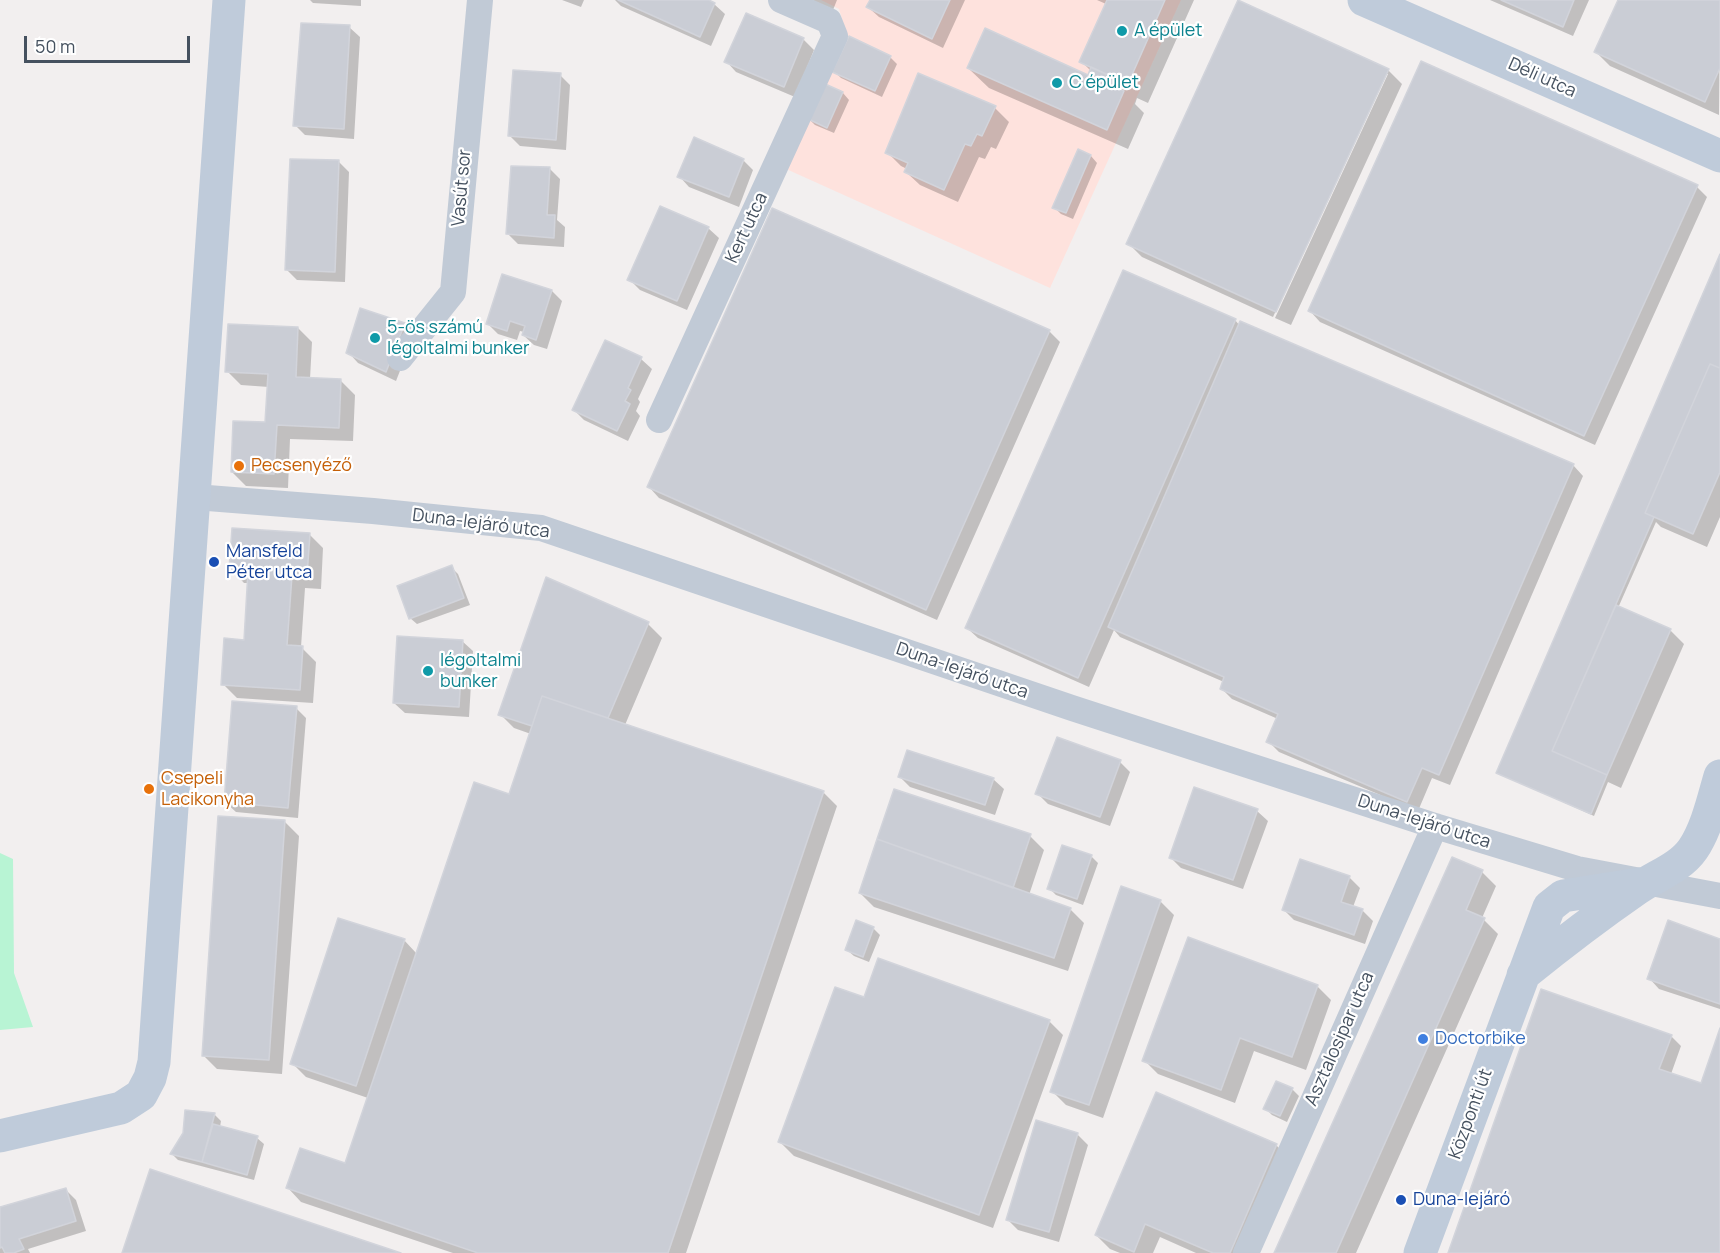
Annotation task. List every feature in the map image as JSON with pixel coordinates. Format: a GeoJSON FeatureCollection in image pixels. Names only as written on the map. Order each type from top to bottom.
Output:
{"type":"FeatureCollection","features":[{"type":"Feature","properties":{"kind":"street"},"geometry":{"type":"LineString","coordinates":[[0,1136],[121,1108],[141,1095],[150,1078],[157,1044],[230,0]]}},
{"type":"Feature","properties":{"kind":"street","name":"Vasút sor"},"geometry":{"type":"LineString","coordinates":[[400,358],[453,292],[480,0]]}},
{"type":"Feature","properties":{"kind":"street","name":"Kert utca"},"geometry":{"type":"LineString","coordinates":[[659,420],[835,36],[829,21],[781,0]]}},
{"type":"Feature","properties":{"kind":"street","name":"Déli utca"},"geometry":{"type":"LineString","coordinates":[[1364,0],[1720,156]]}},
{"type":"Feature","properties":{"kind":"street","name":"Duna-lejáró utca"},"geometry":{"type":"LineString","coordinates":[[195,497],[373,511],[541,528],[1062,705],[1435,826],[1577,869],[1720,896]]}},
{"type":"Feature","properties":{"kind":"street","name":"Központi út"},"geometry":{"type":"LineString","coordinates":[[1420,1253],[1549,907],[1563,896],[1646,883],[1678,864],[1693,849],[1709,814],[1720,776]]}},
{"type":"Feature","properties":{"kind":"street","name":"Asztalosipar utca"},"geometry":{"type":"LineString","coordinates":[[1246,1253],[1435,826]]}},
{"type":"Feature","properties":{"kind":"shaded area"},"geometry":{"type":"Polygon","coordinates":[[[821,0],[1181,0],[1050,288],[784,168],[846,32],[839,9],[821,0]]]}},
{"type":"Feature","properties":{"kind":"green space"},"geometry":{"type":"Polygon","coordinates":[[[0,853],[13,859],[14,973],[33,1027],[0,1030],[0,853]]]}},
{"type":"Feature","properties":{"kind":"building"},"geometry":{"type":"Polygon","coordinates":[[[618,0],[709,0],[715,3],[700,37],[618,0]]]}},
{"type":"Feature","properties":{"kind":"building"},"geometry":{"type":"Polygon","coordinates":[[[870,0],[950,0],[932,39],[866,7],[870,0]]]}},
{"type":"Feature","properties":{"kind":"building","name":"A épület"},"geometry":{"type":"Polygon","coordinates":[[[1107,0],[1165,0],[1128,84],[1079,62],[1107,0]]]}},
{"type":"Feature","properties":{"kind":"building"},"geometry":{"type":"Polygon","coordinates":[[[1238,0],[1389,69],[1276,312],[1126,244],[1238,0]]]}},
{"type":"Feature","properties":{"kind":"building"},"geometry":{"type":"Polygon","coordinates":[[[1501,0],[1574,0],[1563,27],[1501,0]]]}},
{"type":"Feature","properties":{"kind":"building"},"geometry":{"type":"Polygon","coordinates":[[[1618,0],[1720,0],[1720,68],[1705,102],[1594,52],[1618,0]]]}},
{"type":"Feature","properties":{"kind":"building"},"geometry":{"type":"Polygon","coordinates":[[[746,13],[804,38],[784,87],[724,62],[746,13]]]}},
{"type":"Feature","properties":{"kind":"building"},"geometry":{"type":"Polygon","coordinates":[[[301,23],[350,25],[344,129],[293,126],[301,23]]]}},
{"type":"Feature","properties":{"kind":"building","name":"C épület"},"geometry":{"type":"Polygon","coordinates":[[[985,28],[1088,75],[1091,67],[1117,79],[1114,86],[1124,91],[1107,130],[967,68],[985,28]]]}},
{"type":"Feature","properties":{"kind":"building"},"geometry":{"type":"Polygon","coordinates":[[[849,36],[891,56],[875,91],[832,72],[849,36]]]}},
{"type":"Feature","properties":{"kind":"building"},"geometry":{"type":"Polygon","coordinates":[[[1421,61],[1698,185],[1584,436],[1308,311],[1421,61]]]}},
{"type":"Feature","properties":{"kind":"building"},"geometry":{"type":"Polygon","coordinates":[[[513,70],[561,73],[556,140],[508,136],[513,70]]]}},
{"type":"Feature","properties":{"kind":"building"},"geometry":{"type":"Polygon","coordinates":[[[918,73],[996,106],[982,136],[977,134],[971,146],[965,144],[944,190],[904,172],[908,163],[885,153],[918,73]]]}},
{"type":"Feature","properties":{"kind":"building"},"geometry":{"type":"Polygon","coordinates":[[[823,83],[843,92],[827,128],[806,118],[823,83]]]}},
{"type":"Feature","properties":{"kind":"building"},"geometry":{"type":"Polygon","coordinates":[[[694,137],[744,159],[729,197],[677,177],[694,137]]]}},
{"type":"Feature","properties":{"kind":"building"},"geometry":{"type":"Polygon","coordinates":[[[1078,149],[1091,155],[1066,213],[1052,208],[1078,149]]]}},
{"type":"Feature","properties":{"kind":"building"},"geometry":{"type":"Polygon","coordinates":[[[290,159],[339,160],[335,272],[285,270],[290,159]]]}},
{"type":"Feature","properties":{"kind":"building"},"geometry":{"type":"Polygon","coordinates":[[[511,166],[550,167],[547,215],[555,215],[554,238],[506,234],[511,166]]]}},
{"type":"Feature","properties":{"kind":"building"},"geometry":{"type":"Polygon","coordinates":[[[660,206],[709,227],[677,301],[627,280],[660,206]]]}},
{"type":"Feature","properties":{"kind":"building"},"geometry":{"type":"Polygon","coordinates":[[[772,208],[1050,330],[926,610],[647,487],[772,208]]]}},
{"type":"Feature","properties":{"kind":"building"},"geometry":{"type":"Polygon","coordinates":[[[1720,254],[1720,368],[1710,364],[1645,513],[1654,517],[1552,751],[1607,775],[1591,814],[1496,773],[1720,254]]]}},
{"type":"Feature","properties":{"kind":"building"},"geometry":{"type":"Polygon","coordinates":[[[1123,270],[1236,319],[1078,678],[965,628],[1123,270]]]}},
{"type":"Feature","properties":{"kind":"building"},"geometry":{"type":"Polygon","coordinates":[[[502,274],[552,290],[536,340],[522,335],[525,326],[510,321],[507,331],[486,324],[502,274]]]}},
{"type":"Feature","properties":{"kind":"building","name":"5-ös számú légoltalmi bunker"},"geometry":{"type":"Polygon","coordinates":[[[360,308],[405,323],[386,372],[346,353],[360,308]]]}},
{"type":"Feature","properties":{"kind":"building"},"geometry":{"type":"Polygon","coordinates":[[[1240,321],[1574,464],[1439,775],[1422,768],[1407,802],[1266,742],[1278,714],[1220,689],[1224,677],[1108,627],[1240,321]]]}},
{"type":"Feature","properties":{"kind":"building"},"geometry":{"type":"Polygon","coordinates":[[[228,324],[298,327],[296,377],[341,379],[339,428],[277,425],[274,474],[231,472],[233,421],[265,422],[268,374],[225,372],[228,324]]]}},
{"type":"Feature","properties":{"kind":"building"},"geometry":{"type":"Polygon","coordinates":[[[605,340],[642,357],[628,388],[631,390],[625,401],[630,404],[617,431],[572,410],[605,340]]]}},
{"type":"Feature","properties":{"kind":"building"},"geometry":{"type":"Polygon","coordinates":[[[1710,364],[1720,368],[1720,472],[1693,534],[1645,513],[1710,364]]]}},
{"type":"Feature","properties":{"kind":"building"},"geometry":{"type":"Polygon","coordinates":[[[232,528],[310,533],[307,576],[292,575],[287,645],[303,646],[300,690],[221,685],[224,638],[244,640],[248,571],[229,570],[232,528]]]}},
{"type":"Feature","properties":{"kind":"building"},"geometry":{"type":"Polygon","coordinates":[[[452,565],[464,598],[409,619],[397,586],[452,565]]]}},
{"type":"Feature","properties":{"kind":"building"},"geometry":{"type":"Polygon","coordinates":[[[546,577],[649,622],[608,718],[542,696],[532,726],[498,715],[546,577]]]}},
{"type":"Feature","properties":{"kind":"building"},"geometry":{"type":"Polygon","coordinates":[[[1616,605],[1671,629],[1607,775],[1552,751],[1616,605]]]}},
{"type":"Feature","properties":{"kind":"building","name":"légoltalmi bunker"},"geometry":{"type":"Polygon","coordinates":[[[397,636],[463,640],[459,707],[393,703],[397,636]]]}},
{"type":"Feature","properties":{"kind":"building"},"geometry":{"type":"Polygon","coordinates":[[[542,696],[824,791],[668,1253],[478,1253],[286,1188],[300,1148],[345,1163],[474,782],[509,794],[542,696]]]}},
{"type":"Feature","properties":{"kind":"building"},"geometry":{"type":"Polygon","coordinates":[[[232,701],[297,706],[288,808],[224,802],[232,701]]]}},
{"type":"Feature","properties":{"kind":"building"},"geometry":{"type":"Polygon","coordinates":[[[1057,737],[1121,760],[1100,817],[1035,794],[1057,737]]]}},
{"type":"Feature","properties":{"kind":"building"},"geometry":{"type":"Polygon","coordinates":[[[907,750],[994,778],[985,805],[898,777],[907,750]]]}},
{"type":"Feature","properties":{"kind":"building"},"geometry":{"type":"Polygon","coordinates":[[[1194,787],[1258,809],[1233,880],[1169,858],[1194,787]]]}},
{"type":"Feature","properties":{"kind":"building"},"geometry":{"type":"Polygon","coordinates":[[[894,789],[1031,834],[1013,888],[877,839],[894,789]]]}},
{"type":"Feature","properties":{"kind":"building"},"geometry":{"type":"Polygon","coordinates":[[[218,816],[285,820],[269,1060],[202,1056],[218,816]]]}},
{"type":"Feature","properties":{"kind":"building"},"geometry":{"type":"Polygon","coordinates":[[[877,839],[1071,908],[1054,958],[859,893],[877,839]]]}},
{"type":"Feature","properties":{"kind":"building"},"geometry":{"type":"Polygon","coordinates":[[[1062,845],[1092,855],[1077,899],[1047,889],[1062,845]]]}},
{"type":"Feature","properties":{"kind":"building"},"geometry":{"type":"Polygon","coordinates":[[[1452,857],[1483,870],[1466,910],[1485,918],[1336,1253],[1274,1253],[1452,857]]]}},
{"type":"Feature","properties":{"kind":"building"},"geometry":{"type":"Polygon","coordinates":[[[1300,859],[1350,876],[1341,902],[1363,909],[1354,935],[1282,910],[1300,859]]]}},
{"type":"Feature","properties":{"kind":"building"},"geometry":{"type":"Polygon","coordinates":[[[1121,886],[1161,900],[1089,1105],[1050,1092],[1121,886]]]}},
{"type":"Feature","properties":{"kind":"building"},"geometry":{"type":"Polygon","coordinates":[[[338,918],[405,939],[356,1086],[290,1064],[338,918]]]}},
{"type":"Feature","properties":{"kind":"building"},"geometry":{"type":"Polygon","coordinates":[[[856,920],[874,927],[863,957],[845,950],[856,920]]]}},
{"type":"Feature","properties":{"kind":"building"},"geometry":{"type":"Polygon","coordinates":[[[1668,920],[1720,939],[1720,1004],[1647,979],[1668,920]]]}},
{"type":"Feature","properties":{"kind":"building"},"geometry":{"type":"Polygon","coordinates":[[[1188,937],[1318,985],[1292,1057],[1240,1038],[1221,1090],[1142,1061],[1188,937]]]}},
{"type":"Feature","properties":{"kind":"building"},"geometry":{"type":"Polygon","coordinates":[[[878,958],[1050,1020],[979,1215],[778,1142],[835,987],[864,997],[878,958]]]}},
{"type":"Feature","properties":{"kind":"building"},"geometry":{"type":"Polygon","coordinates":[[[1541,989],[1672,1035],[1659,1069],[1701,1083],[1720,1028],[1720,1253],[1448,1253],[1541,989]]]}},
{"type":"Feature","properties":{"kind":"building"},"geometry":{"type":"Polygon","coordinates":[[[1276,1081],[1293,1088],[1280,1116],[1263,1109],[1276,1081]]]}},
{"type":"Feature","properties":{"kind":"building"},"geometry":{"type":"Polygon","coordinates":[[[1156,1092],[1277,1144],[1230,1253],[1213,1253],[1145,1224],[1134,1252],[1095,1235],[1156,1092]]]}},
{"type":"Feature","properties":{"kind":"building"},"geometry":{"type":"Polygon","coordinates":[[[185,1110],[215,1113],[202,1162],[170,1154],[183,1133],[185,1110]]]}},
{"type":"Feature","properties":{"kind":"building"},"geometry":{"type":"Polygon","coordinates":[[[1036,1120],[1078,1133],[1049,1232],[1006,1220],[1036,1120]]]}},
{"type":"Feature","properties":{"kind":"building"},"geometry":{"type":"Polygon","coordinates":[[[213,1124],[258,1136],[247,1175],[202,1162],[213,1124]]]}},
{"type":"Feature","properties":{"kind":"building"},"geometry":{"type":"Polygon","coordinates":[[[150,1169],[401,1253],[122,1253],[150,1169]]]}},
{"type":"Feature","properties":{"kind":"building"},"geometry":{"type":"Polygon","coordinates":[[[66,1188],[76,1221],[19,1239],[24,1249],[14,1253],[5,1253],[2,1247],[0,1248],[0,1207],[66,1188]]]}},
{"type":"Feature","properties":{"kind":"place","name":"A épület"},"geometry":{"type":"Point","coordinates":[1122,31]}},
{"type":"Feature","properties":{"kind":"place","name":"C épület"},"geometry":{"type":"Point","coordinates":[1057,83]}},
{"type":"Feature","properties":{"kind":"place","name":"5-ös számú légoltalmi bunker"},"geometry":{"type":"Point","coordinates":[375,338]}},
{"type":"Feature","properties":{"kind":"place","name":"Pecsenyéző"},"geometry":{"type":"Point","coordinates":[239,466]}},
{"type":"Feature","properties":{"kind":"place","name":"Mansfeld Péter utca"},"geometry":{"type":"Point","coordinates":[214,562]}},
{"type":"Feature","properties":{"kind":"place","name":"légoltalmi bunker"},"geometry":{"type":"Point","coordinates":[428,671]}},
{"type":"Feature","properties":{"kind":"place","name":"Csepeli Lacikonyha"},"geometry":{"type":"Point","coordinates":[149,789]}},
{"type":"Feature","properties":{"kind":"place","name":"Doctorbike"},"geometry":{"type":"Point","coordinates":[1423,1039]}},
{"type":"Feature","properties":{"kind":"place","name":"Duna-lejáró"},"geometry":{"type":"Point","coordinates":[1401,1200]}}]}
